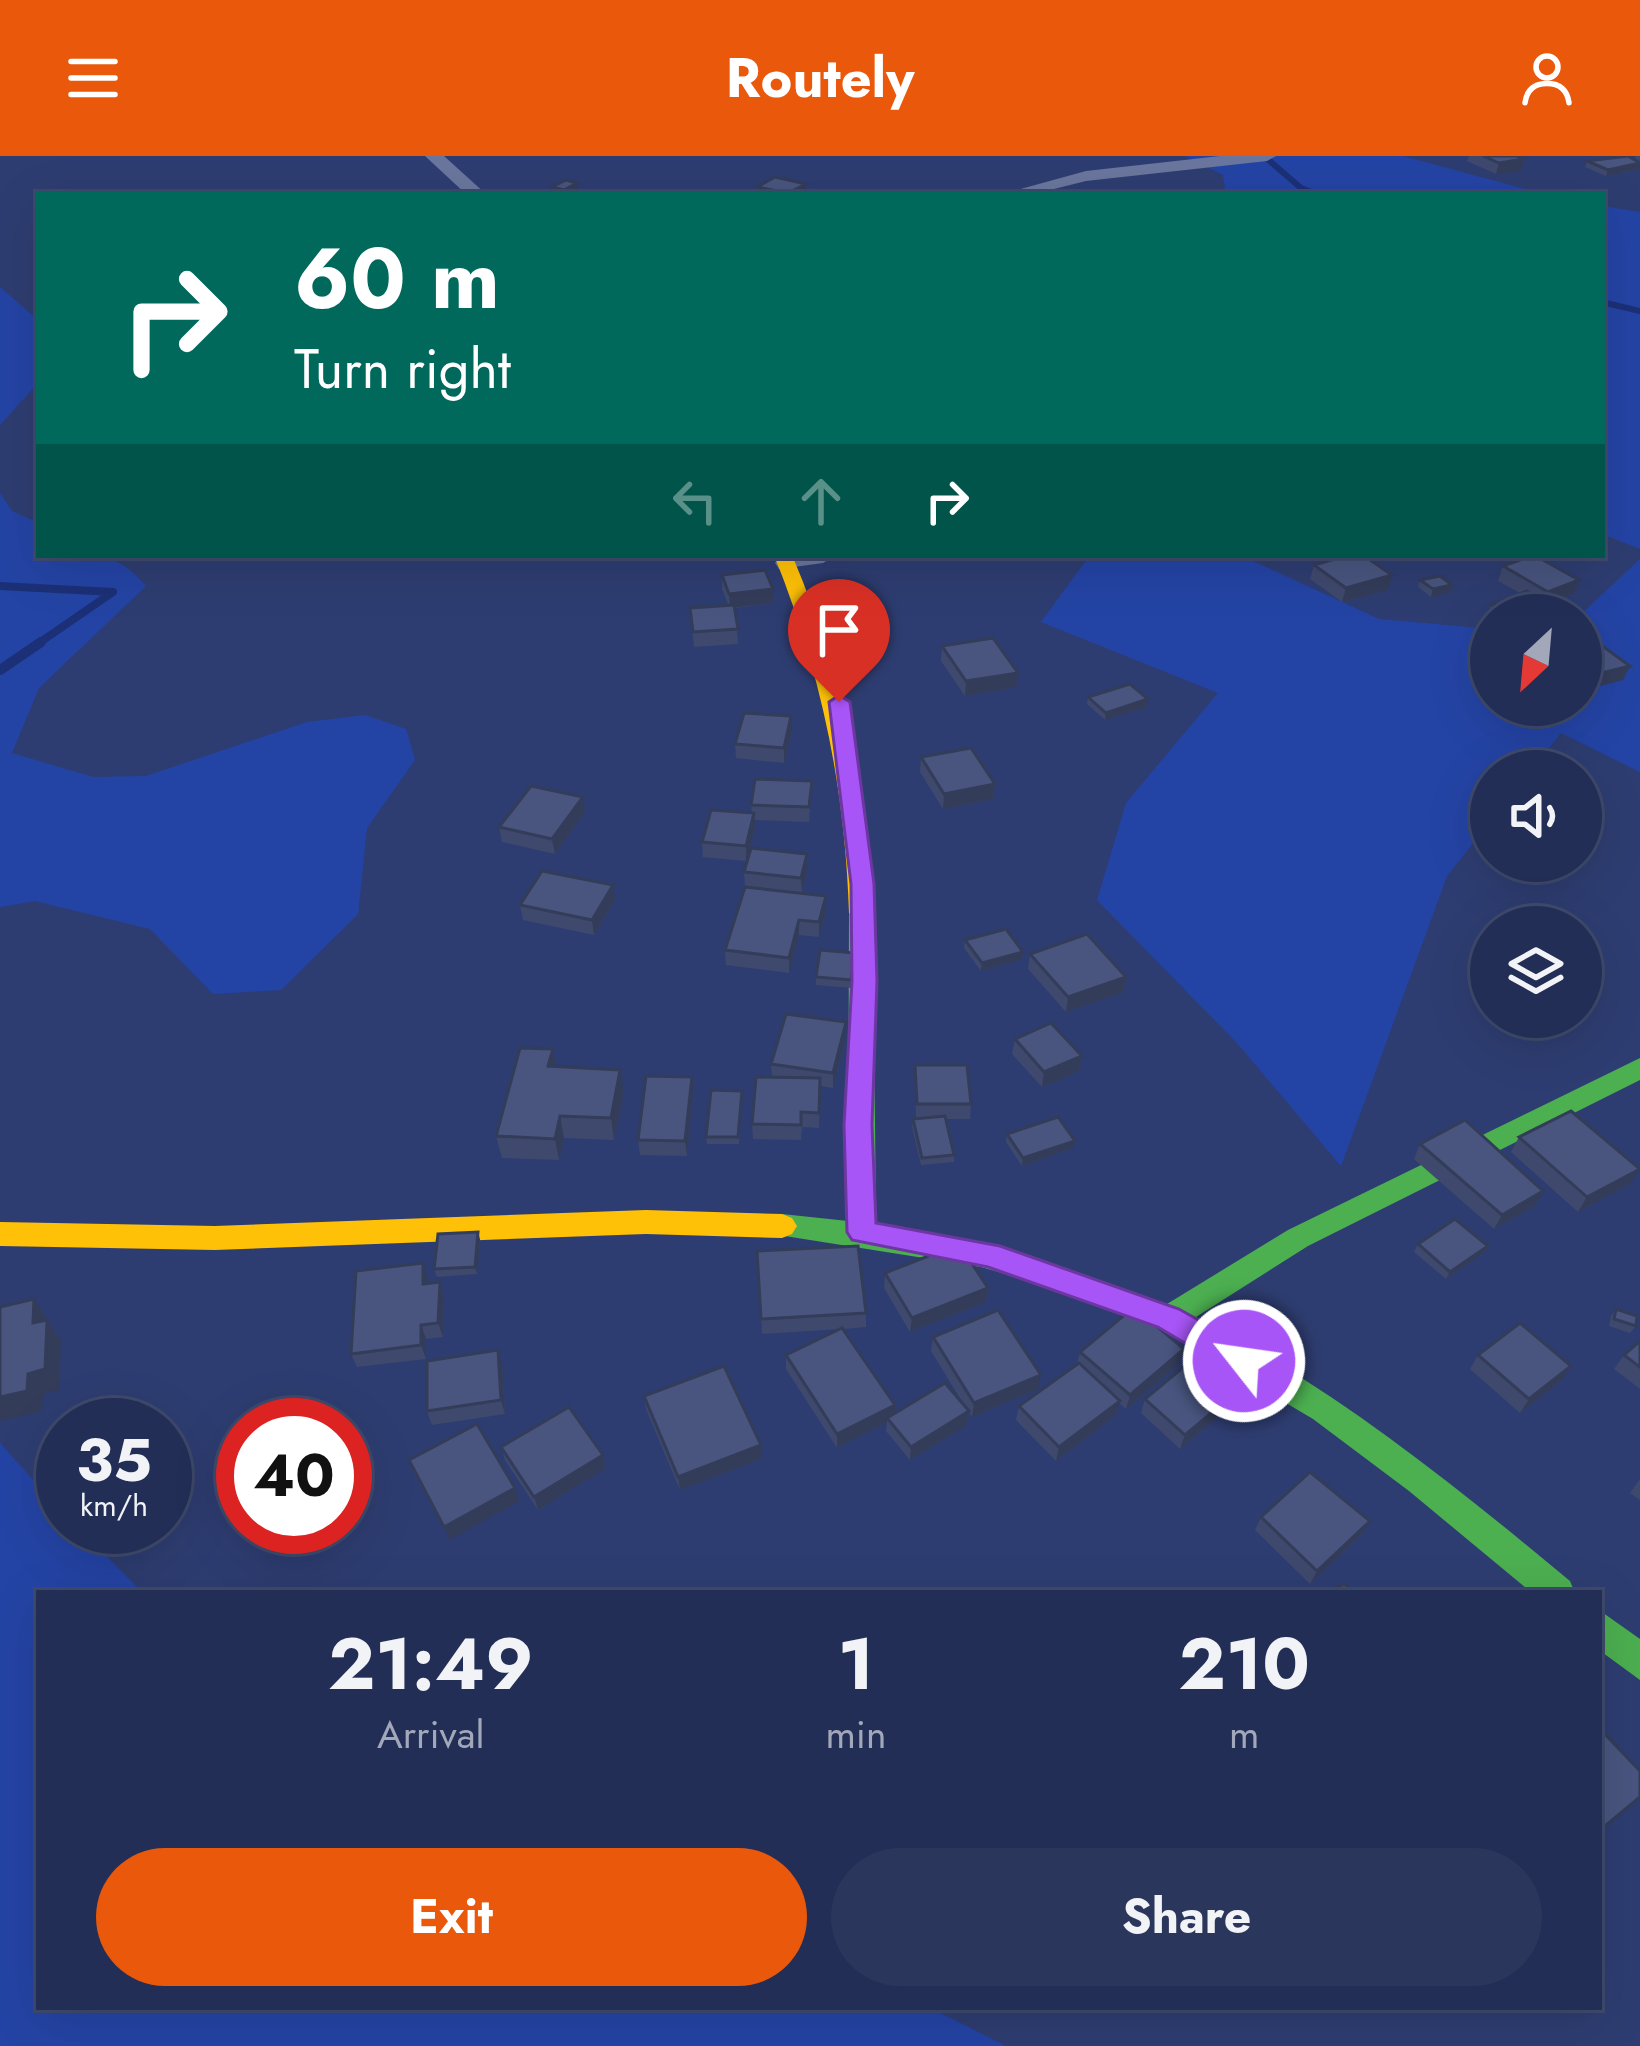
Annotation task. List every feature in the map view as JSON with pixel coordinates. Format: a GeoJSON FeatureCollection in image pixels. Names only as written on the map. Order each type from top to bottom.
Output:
{"type":"FeatureCollection","features":[{"type":"Feature","properties":{"kind":"street"},"geometry":{"type":"LineString","coordinates":[[434,156],[475,192]]}},
{"type":"Feature","properties":{"kind":"street"},"geometry":{"type":"LineString","coordinates":[[1022,192],[1107,173],[1267,156]]}},
{"type":"Feature","properties":{"kind":"street"},"geometry":{"type":"LineString","coordinates":[[1064,162],[1107,173]]}},
{"type":"Feature","properties":{"kind":"street"},"geometry":{"type":"LineString","coordinates":[[786,559],[839,702],[862,884],[865,981],[858,1125],[862,1232]]}},
{"type":"Feature","properties":{"kind":"street"},"geometry":{"type":"LineString","coordinates":[[1168,1318],[1298,1238],[1640,1068]]}},
{"type":"Feature","properties":{"kind":"street"},"geometry":{"type":"LineString","coordinates":[[0,1234],[239,1236],[454,1225],[687,1223],[862,1232],[990,1255],[1168,1318],[1318,1404],[1554,1590]]}},
{"type":"Feature","properties":{"kind":"street"},"geometry":{"type":"LineString","coordinates":[[1602,1630],[1640,1662]]}},
{"type":"Feature","properties":{"kind":"shaded area"},"geometry":{"type":"Polygon","coordinates":[[[1185,156],[1403,156],[1536,192],[1226,192],[1223,175],[1185,156]]]}},
{"type":"Feature","properties":{"kind":"shaded area"},"geometry":{"type":"Polygon","coordinates":[[[1605,206],[1640,212],[1640,549],[1605,535],[1605,206]]]}},
{"type":"Feature","properties":{"kind":"shaded area"},"geometry":{"type":"Polygon","coordinates":[[[0,287],[36,318],[36,385],[0,425],[0,287]]]}},
{"type":"Feature","properties":{"kind":"shaded area"},"geometry":{"type":"Polygon","coordinates":[[[0,493],[12,511],[36,522],[36,558],[110,559],[146,586],[39,688],[12,753],[93,777],[146,776],[307,722],[365,715],[406,729],[415,760],[367,828],[358,914],[281,990],[213,994],[150,929],[35,901],[0,907],[0,493]]]}},
{"type":"Feature","properties":{"kind":"shaded area"},"geometry":{"type":"Polygon","coordinates":[[[1088,558],[1247,558],[1379,619],[1470,627],[1470,726],[1602,726],[1602,594],[1640,559],[1640,772],[1561,733],[1548,750],[1470,750],[1470,847],[1447,876],[1341,1166],[1237,1043],[1097,900],[1126,803],[1218,693],[1041,622],[1088,558]]]}},
{"type":"Feature","properties":{"kind":"shaded area"},"geometry":{"type":"Polygon","coordinates":[[[0,1443],[36,1483],[36,1554],[104,1554],[140,1590],[36,1590],[36,2010],[935,2010],[1006,2046],[0,2046],[0,1443]]]}},
{"type":"Feature","properties":{"kind":"building"},"geometry":{"type":"Polygon","coordinates":[[[1483,156],[1517,156],[1524,159],[1499,163],[1483,156]]]}},
{"type":"Feature","properties":{"kind":"building"},"geometry":{"type":"Polygon","coordinates":[[[1628,156],[1640,163],[1608,170],[1587,161],[1628,156]]]}},
{"type":"Feature","properties":{"kind":"building"},"geometry":{"type":"Polygon","coordinates":[[[775,177],[806,184],[790,192],[757,187],[775,177]]]}},
{"type":"Feature","properties":{"kind":"building"},"geometry":{"type":"Polygon","coordinates":[[[566,180],[577,183],[564,190],[552,187],[566,180]]]}},
{"type":"Feature","properties":{"kind":"building"},"geometry":{"type":"Polygon","coordinates":[[[1338,558],[1367,558],[1392,575],[1346,588],[1314,565],[1338,558]]]}},
{"type":"Feature","properties":{"kind":"building"},"geometry":{"type":"Polygon","coordinates":[[[1539,558],[1579,580],[1548,592],[1503,566],[1539,558]]]}},
{"type":"Feature","properties":{"kind":"building"},"geometry":{"type":"Polygon","coordinates":[[[765,570],[773,589],[729,594],[722,575],[765,570]]]}},
{"type":"Feature","properties":{"kind":"building"},"geometry":{"type":"Polygon","coordinates":[[[1440,576],[1452,585],[1433,589],[1420,580],[1440,576]]]}},
{"type":"Feature","properties":{"kind":"building"},"geometry":{"type":"Polygon","coordinates":[[[734,605],[738,629],[693,632],[690,608],[734,605]]]}},
{"type":"Feature","properties":{"kind":"building"},"geometry":{"type":"Polygon","coordinates":[[[993,638],[1018,673],[966,681],[942,646],[993,638]]]}},
{"type":"Feature","properties":{"kind":"building"},"geometry":{"type":"Polygon","coordinates":[[[1602,646],[1630,666],[1602,673],[1602,646]]]}},
{"type":"Feature","properties":{"kind":"building"},"geometry":{"type":"Polygon","coordinates":[[[1130,684],[1148,699],[1106,713],[1088,697],[1130,684]]]}},
{"type":"Feature","properties":{"kind":"building"},"geometry":{"type":"Polygon","coordinates":[[[744,713],[791,716],[784,748],[735,744],[744,713]]]}},
{"type":"Feature","properties":{"kind":"building"},"geometry":{"type":"Polygon","coordinates":[[[971,748],[995,784],[944,794],[921,757],[971,748]]]}},
{"type":"Feature","properties":{"kind":"building"},"geometry":{"type":"Polygon","coordinates":[[[755,779],[812,781],[809,807],[751,805],[755,779]]]}},
{"type":"Feature","properties":{"kind":"building"},"geometry":{"type":"Polygon","coordinates":[[[531,786],[583,797],[552,839],[499,827],[531,786]]]}},
{"type":"Feature","properties":{"kind":"building"},"geometry":{"type":"Polygon","coordinates":[[[711,810],[754,813],[746,846],[702,842],[711,810]]]}},
{"type":"Feature","properties":{"kind":"building"},"geometry":{"type":"Polygon","coordinates":[[[751,848],[807,854],[801,878],[744,872],[751,848]]]}},
{"type":"Feature","properties":{"kind":"building"},"geometry":{"type":"Polygon","coordinates":[[[542,871],[613,885],[592,920],[520,905],[542,871]]]}},
{"type":"Feature","properties":{"kind":"building"},"geometry":{"type":"Polygon","coordinates":[[[745,887],[826,896],[819,922],[799,920],[789,958],[725,950],[745,887]]]}},
{"type":"Feature","properties":{"kind":"building"},"geometry":{"type":"Polygon","coordinates":[[[1006,929],[1023,952],[982,963],[965,940],[1006,929]]]}},
{"type":"Feature","properties":{"kind":"building"},"geometry":{"type":"Polygon","coordinates":[[[1087,934],[1126,977],[1068,997],[1030,954],[1087,934]]]}},
{"type":"Feature","properties":{"kind":"building"},"geometry":{"type":"Polygon","coordinates":[[[820,950],[855,953],[851,980],[816,977],[820,950]]]}},
{"type":"Feature","properties":{"kind":"building"},"geometry":{"type":"Polygon","coordinates":[[[786,1014],[846,1022],[833,1073],[771,1064],[786,1014]]]}},
{"type":"Feature","properties":{"kind":"building"},"geometry":{"type":"Polygon","coordinates":[[[1051,1023],[1082,1056],[1044,1072],[1015,1039],[1051,1023]]]}},
{"type":"Feature","properties":{"kind":"building"},"geometry":{"type":"Polygon","coordinates":[[[520,1048],[553,1049],[548,1066],[620,1070],[611,1118],[560,1116],[555,1139],[496,1136],[520,1048]]]}},
{"type":"Feature","properties":{"kind":"building"},"geometry":{"type":"Polygon","coordinates":[[[915,1065],[967,1065],[971,1104],[917,1104],[915,1065]]]}},
{"type":"Feature","properties":{"kind":"building"},"geometry":{"type":"Polygon","coordinates":[[[646,1076],[692,1077],[685,1141],[638,1140],[646,1076]]]}},
{"type":"Feature","properties":{"kind":"building"},"geometry":{"type":"Polygon","coordinates":[[[756,1077],[820,1078],[819,1113],[801,1112],[801,1125],[752,1124],[756,1077]]]}},
{"type":"Feature","properties":{"kind":"building"},"geometry":{"type":"Polygon","coordinates":[[[711,1090],[742,1091],[738,1137],[706,1137],[711,1090]]]}},
{"type":"Feature","properties":{"kind":"building"},"geometry":{"type":"Polygon","coordinates":[[[1571,1111],[1640,1169],[1587,1197],[1519,1137],[1571,1111]]]}},
{"type":"Feature","properties":{"kind":"building"},"geometry":{"type":"Polygon","coordinates":[[[945,1116],[954,1155],[922,1158],[913,1119],[945,1116]]]}},
{"type":"Feature","properties":{"kind":"building"},"geometry":{"type":"Polygon","coordinates":[[[1058,1117],[1075,1141],[1023,1158],[1007,1134],[1058,1117]]]}},
{"type":"Feature","properties":{"kind":"building"},"geometry":{"type":"Polygon","coordinates":[[[1465,1120],[1543,1191],[1502,1215],[1420,1144],[1465,1120]]]}},
{"type":"Feature","properties":{"kind":"building"},"geometry":{"type":"Polygon","coordinates":[[[1455,1219],[1488,1246],[1450,1272],[1418,1244],[1455,1219]]]}},
{"type":"Feature","properties":{"kind":"building"},"geometry":{"type":"Polygon","coordinates":[[[478,1232],[475,1267],[434,1269],[438,1234],[478,1232]]]}},
{"type":"Feature","properties":{"kind":"building"},"geometry":{"type":"Polygon","coordinates":[[[959,1244],[988,1288],[912,1318],[885,1273],[959,1244]]]}},
{"type":"Feature","properties":{"kind":"building"},"geometry":{"type":"Polygon","coordinates":[[[858,1246],[866,1313],[761,1319],[757,1251],[858,1246]]]}},
{"type":"Feature","properties":{"kind":"building"},"geometry":{"type":"Polygon","coordinates":[[[423,1263],[423,1284],[440,1282],[438,1323],[421,1325],[421,1345],[351,1354],[356,1271],[423,1263]]]}},
{"type":"Feature","properties":{"kind":"building"},"geometry":{"type":"Polygon","coordinates":[[[34,1299],[33,1323],[47,1320],[45,1369],[28,1374],[27,1391],[0,1397],[0,1307],[34,1299]]]}},
{"type":"Feature","properties":{"kind":"building"},"geometry":{"type":"Polygon","coordinates":[[[1134,1307],[1184,1349],[1130,1395],[1080,1352],[1134,1307]]]}},
{"type":"Feature","properties":{"kind":"building"},"geometry":{"type":"Polygon","coordinates":[[[1616,1309],[1637,1316],[1636,1326],[1614,1319],[1616,1309]]]}},
{"type":"Feature","properties":{"kind":"building"},"geometry":{"type":"Polygon","coordinates":[[[998,1310],[1041,1375],[974,1403],[933,1337],[998,1310]]]}},
{"type":"Feature","properties":{"kind":"building"},"geometry":{"type":"Polygon","coordinates":[[[1520,1323],[1571,1366],[1529,1399],[1478,1355],[1520,1323]]]}},
{"type":"Feature","properties":{"kind":"building"},"geometry":{"type":"Polygon","coordinates":[[[842,1328],[895,1405],[837,1434],[786,1355],[842,1328]]]}},
{"type":"Feature","properties":{"kind":"building"},"geometry":{"type":"Polygon","coordinates":[[[1640,1341],[1640,1367],[1624,1355],[1640,1341]]]}},
{"type":"Feature","properties":{"kind":"building"},"geometry":{"type":"Polygon","coordinates":[[[498,1350],[501,1400],[427,1411],[427,1361],[498,1350]]]}},
{"type":"Feature","properties":{"kind":"building"},"geometry":{"type":"Polygon","coordinates":[[[1192,1360],[1233,1395],[1185,1435],[1145,1399],[1192,1360]]]}},
{"type":"Feature","properties":{"kind":"building"},"geometry":{"type":"Polygon","coordinates":[[[1079,1363],[1120,1401],[1059,1447],[1019,1406],[1079,1363]]]}},
{"type":"Feature","properties":{"kind":"building"},"geometry":{"type":"Polygon","coordinates":[[[724,1366],[761,1445],[678,1477],[644,1396],[724,1366]]]}},
{"type":"Feature","properties":{"kind":"building"},"geometry":{"type":"Polygon","coordinates":[[[945,1383],[969,1411],[911,1447],[887,1418],[945,1383]]]}},
{"type":"Feature","properties":{"kind":"building"},"geometry":{"type":"Polygon","coordinates":[[[569,1407],[603,1455],[534,1497],[501,1447],[569,1407]]]}},
{"type":"Feature","properties":{"kind":"building"},"geometry":{"type":"Polygon","coordinates":[[[477,1424],[515,1488],[444,1527],[409,1460],[477,1424]]]}},
{"type":"Feature","properties":{"kind":"building"},"geometry":{"type":"Polygon","coordinates":[[[1310,1472],[1370,1521],[1317,1571],[1261,1517],[1310,1472]]]}},
{"type":"Feature","properties":{"kind":"building"},"geometry":{"type":"Polygon","coordinates":[[[1602,1731],[1640,1771],[1640,1797],[1602,1829],[1602,1731]]]}},
{"type":"Feature","properties":{"kind":"waterway"},"geometry":{"type":"LineString","coordinates":[[1264,156],[1311,192]]}},
{"type":"Feature","properties":{"kind":"waterway"},"geometry":{"type":"LineString","coordinates":[[1605,303],[1640,311]]}},
{"type":"Feature","properties":{"kind":"waterway"},"geometry":{"type":"LineString","coordinates":[[0,586],[113,592],[36,645]]}},
{"type":"Feature","properties":{"kind":"waterway"},"geometry":{"type":"LineString","coordinates":[[0,670],[41,642]]}},
{"type":"Feature","properties":{"kind":"traffic: fast"},"geometry":{"type":"LineString","coordinates":[[861,913],[862,1232]]}},
{"type":"Feature","properties":{"kind":"traffic: fast"},"geometry":{"type":"LineString","coordinates":[[1169,1318],[1298,1238],[1640,1068]]}},
{"type":"Feature","properties":{"kind":"traffic: fast"},"geometry":{"type":"LineString","coordinates":[[782,1226],[981,1255],[1077,1282],[1171,1319],[1324,1409],[1421,1480],[1554,1590]]}},
{"type":"Feature","properties":{"kind":"traffic: fast"},"geometry":{"type":"LineString","coordinates":[[1602,1630],[1640,1662]]}},
{"type":"Feature","properties":{"kind":"traffic: slow"},"geometry":{"type":"LineString","coordinates":[[784,558],[817,643],[841,730],[855,819],[861,913]]}},
{"type":"Feature","properties":{"kind":"traffic: slow"},"geometry":{"type":"LineString","coordinates":[[0,1234],[215,1238],[646,1222],[782,1226]]}},
{"type":"Feature","properties":{"kind":"route"},"geometry":{"type":"LineString","coordinates":[[839,702],[862,884],[865,981],[858,1125],[862,1232],[990,1255],[1168,1318],[1244,1361]]}}]}
